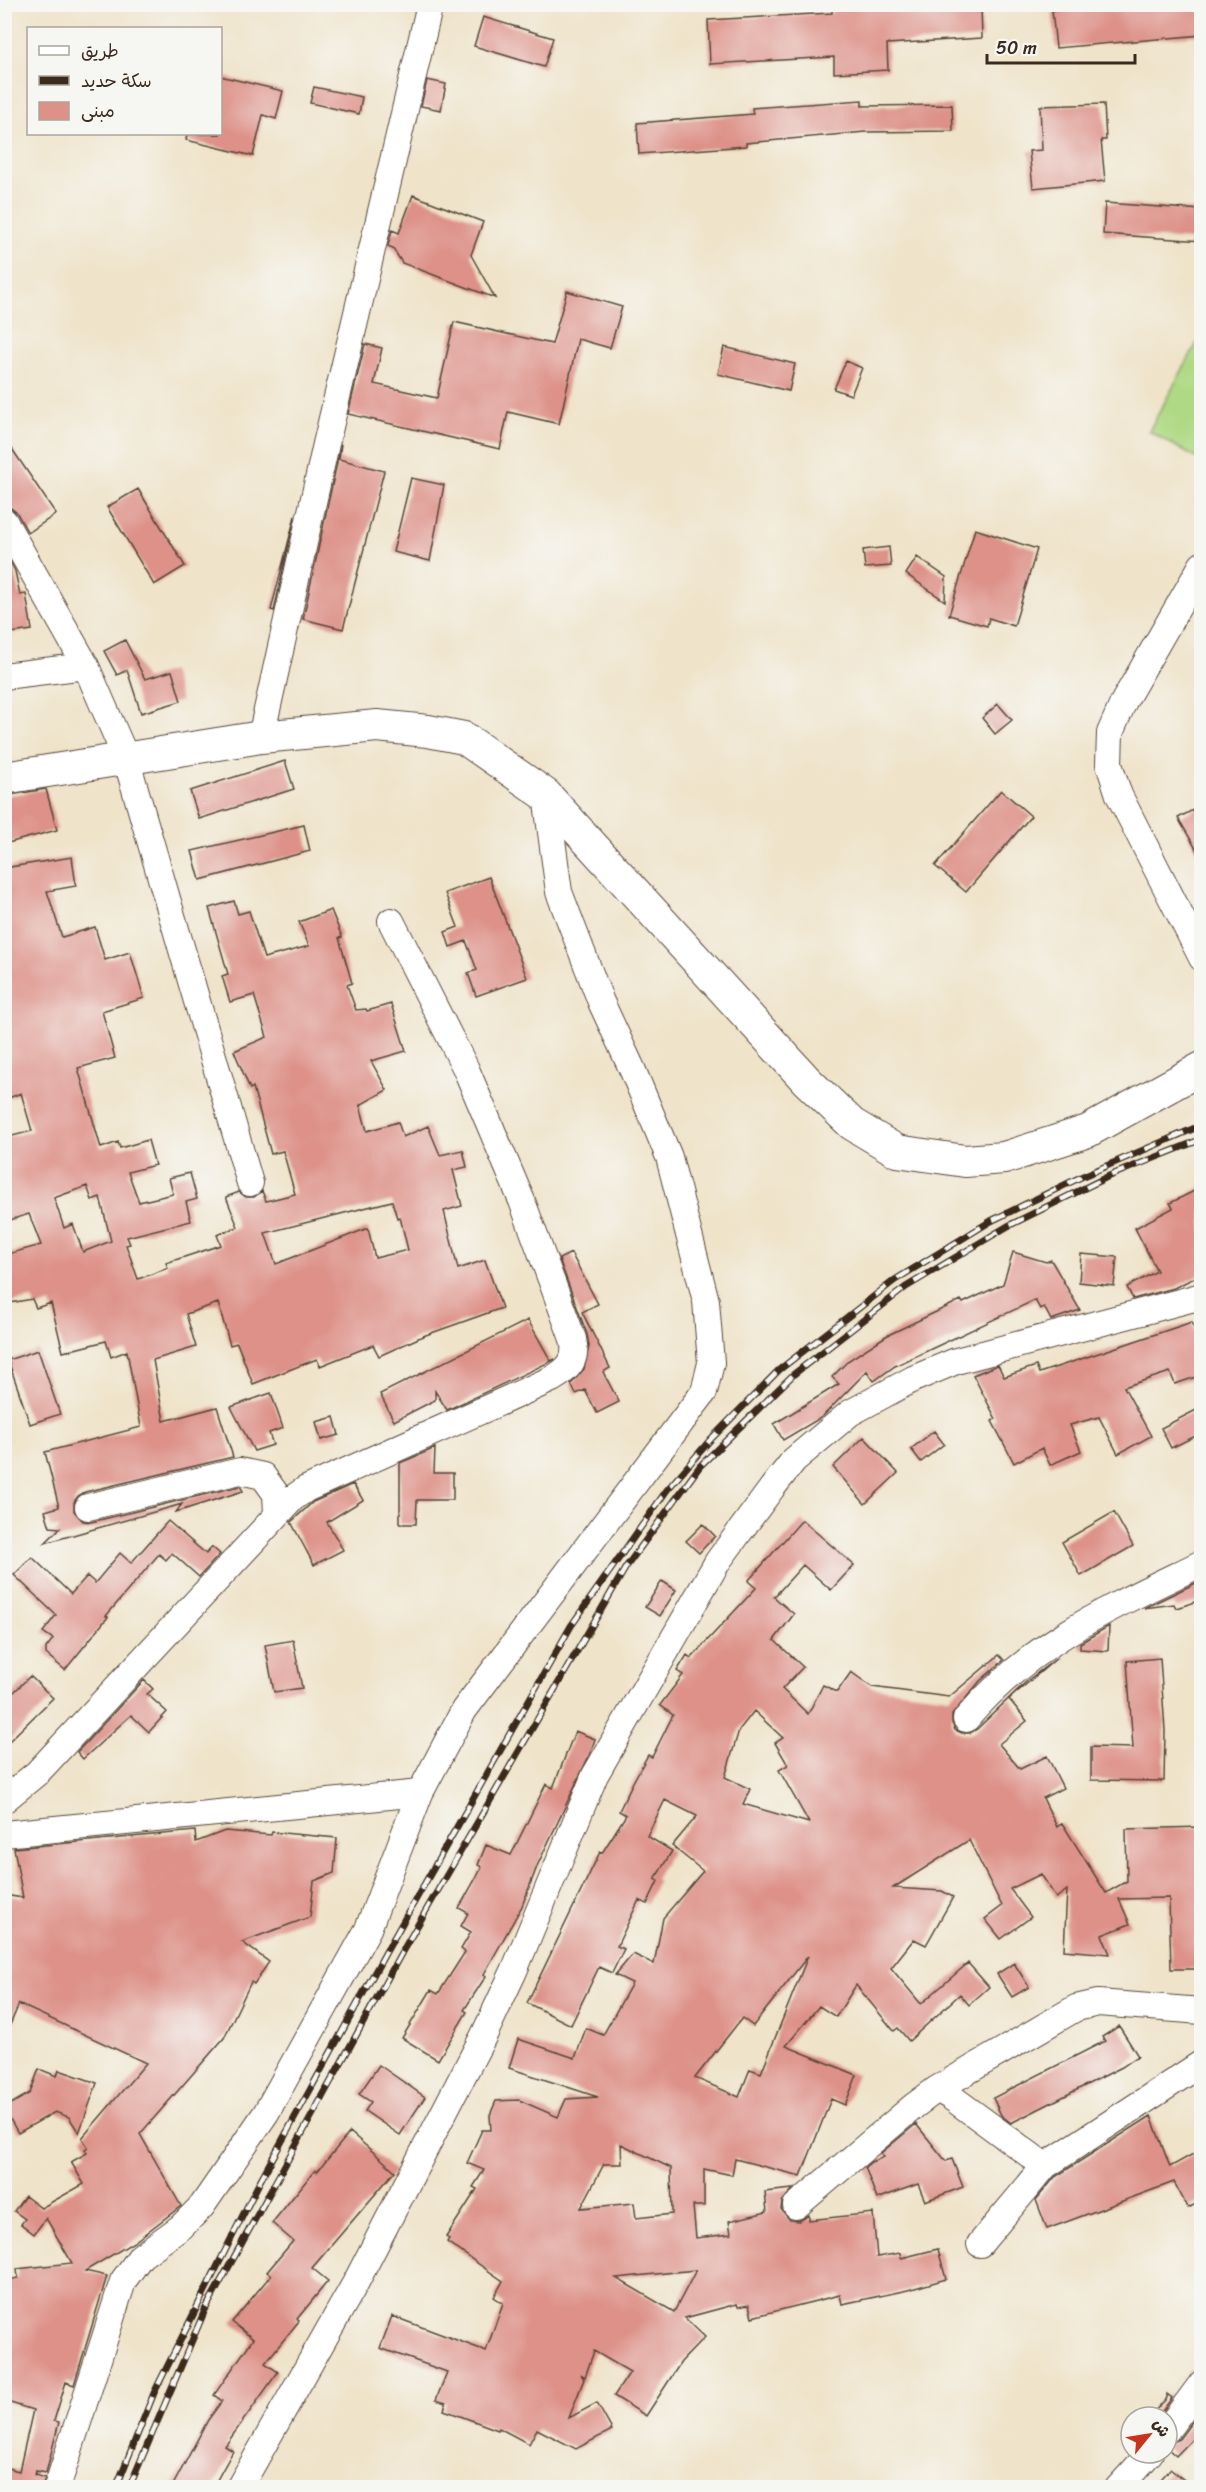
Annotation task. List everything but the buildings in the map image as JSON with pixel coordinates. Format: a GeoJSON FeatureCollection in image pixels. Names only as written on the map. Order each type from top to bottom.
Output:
{"type":"FeatureCollection","features":[{"type":"Feature","properties":{"kind":"main road"},"geometry":{"type":"LineString","coordinates":[[4,778],[261,737],[377,726],[428,731],[464,738],[546,795],[807,1081],[852,1124],[897,1151],[965,1161],[1004,1158],[1088,1131],[1202,1068]]}},
{"type":"Feature","properties":{"kind":"street"},"geometry":{"type":"LineString","coordinates":[[261,737],[326,444],[430,4]]}},
{"type":"Feature","properties":{"kind":"street"},"geometry":{"type":"LineString","coordinates":[[8,532],[86,666],[126,758],[250,1183]]}},
{"type":"Feature","properties":{"kind":"street"},"geometry":{"type":"LineString","coordinates":[[1202,566],[1124,701],[1110,733],[1109,764],[1119,795],[1202,958]]}},
{"type":"Feature","properties":{"kind":"street"},"geometry":{"type":"LineString","coordinates":[[4,676],[86,666]]}},
{"type":"Feature","properties":{"kind":"street"},"geometry":{"type":"LineString","coordinates":[[57,2487],[123,2281],[141,2256],[181,2227],[202,2206],[266,2114],[368,1929],[420,1793],[464,1710],[704,1392],[711,1363],[706,1301],[669,1157],[601,1002],[560,892],[546,795]]}},
{"type":"Feature","properties":{"kind":"street"},"geometry":{"type":"LineString","coordinates":[[4,1800],[49,1761],[293,1498],[306,1489],[552,1379],[566,1371],[575,1357],[573,1340],[513,1179],[466,1069],[391,921]]}},
{"type":"Feature","properties":{"kind":"street"},"geometry":{"type":"LineString","coordinates":[[239,2487],[356,2282],[484,2035],[514,1971],[600,1765],[718,1561],[771,1488],[794,1460],[849,1413],[912,1379],[956,1361],[1202,1296]]}},
{"type":"Feature","properties":{"kind":"street"},"geometry":{"type":"LineString","coordinates":[[88,1507],[240,1471],[263,1476],[276,1494],[277,1513]]}},
{"type":"Feature","properties":{"kind":"street"},"geometry":{"type":"LineString","coordinates":[[966,1719],[986,1695],[1062,1634],[1202,1563]]}},
{"type":"Feature","properties":{"kind":"street"},"geometry":{"type":"LineString","coordinates":[[4,1834],[420,1793]]}},
{"type":"Feature","properties":{"kind":"street"},"geometry":{"type":"LineString","coordinates":[[796,2206],[937,2089],[1076,2008],[1098,2003],[1202,2011]]}},
{"type":"Feature","properties":{"kind":"street"},"geometry":{"type":"LineString","coordinates":[[980,2244],[1045,2166],[1202,2063]]}},
{"type":"Feature","properties":{"kind":"street"},"geometry":{"type":"LineString","coordinates":[[937,2089],[1045,2166]]}},
{"type":"Feature","properties":{"kind":"street"},"geometry":{"type":"LineString","coordinates":[[1179,2414],[1202,2382]]}},
{"type":"Feature","properties":{"kind":"street"},"geometry":{"type":"LineString","coordinates":[[1118,2487],[1139,2465]]}},
{"type":"Feature","properties":{"kind":"green space"},"geometry":{"type":"Polygon","coordinates":[[[1201,336],[1201,461],[1149,431],[1201,336]]]}},
{"type":"Feature","properties":{"kind":"railway"},"geometry":{"type":"LineString","coordinates":[[116,2488],[154,2393],[260,2181],[387,1950],[571,1626],[667,1490],[711,1439],[779,1370],[895,1280],[991,1221],[1083,1176],[1202,1125]]}},
{"type":"Feature","properties":{"kind":"railway"},"geometry":{"type":"LineString","coordinates":[[129,2488],[205,2310],[402,1952],[626,1567],[700,1466],[794,1374],[906,1287],[1008,1226],[1109,1176],[1202,1139]]}}]}
